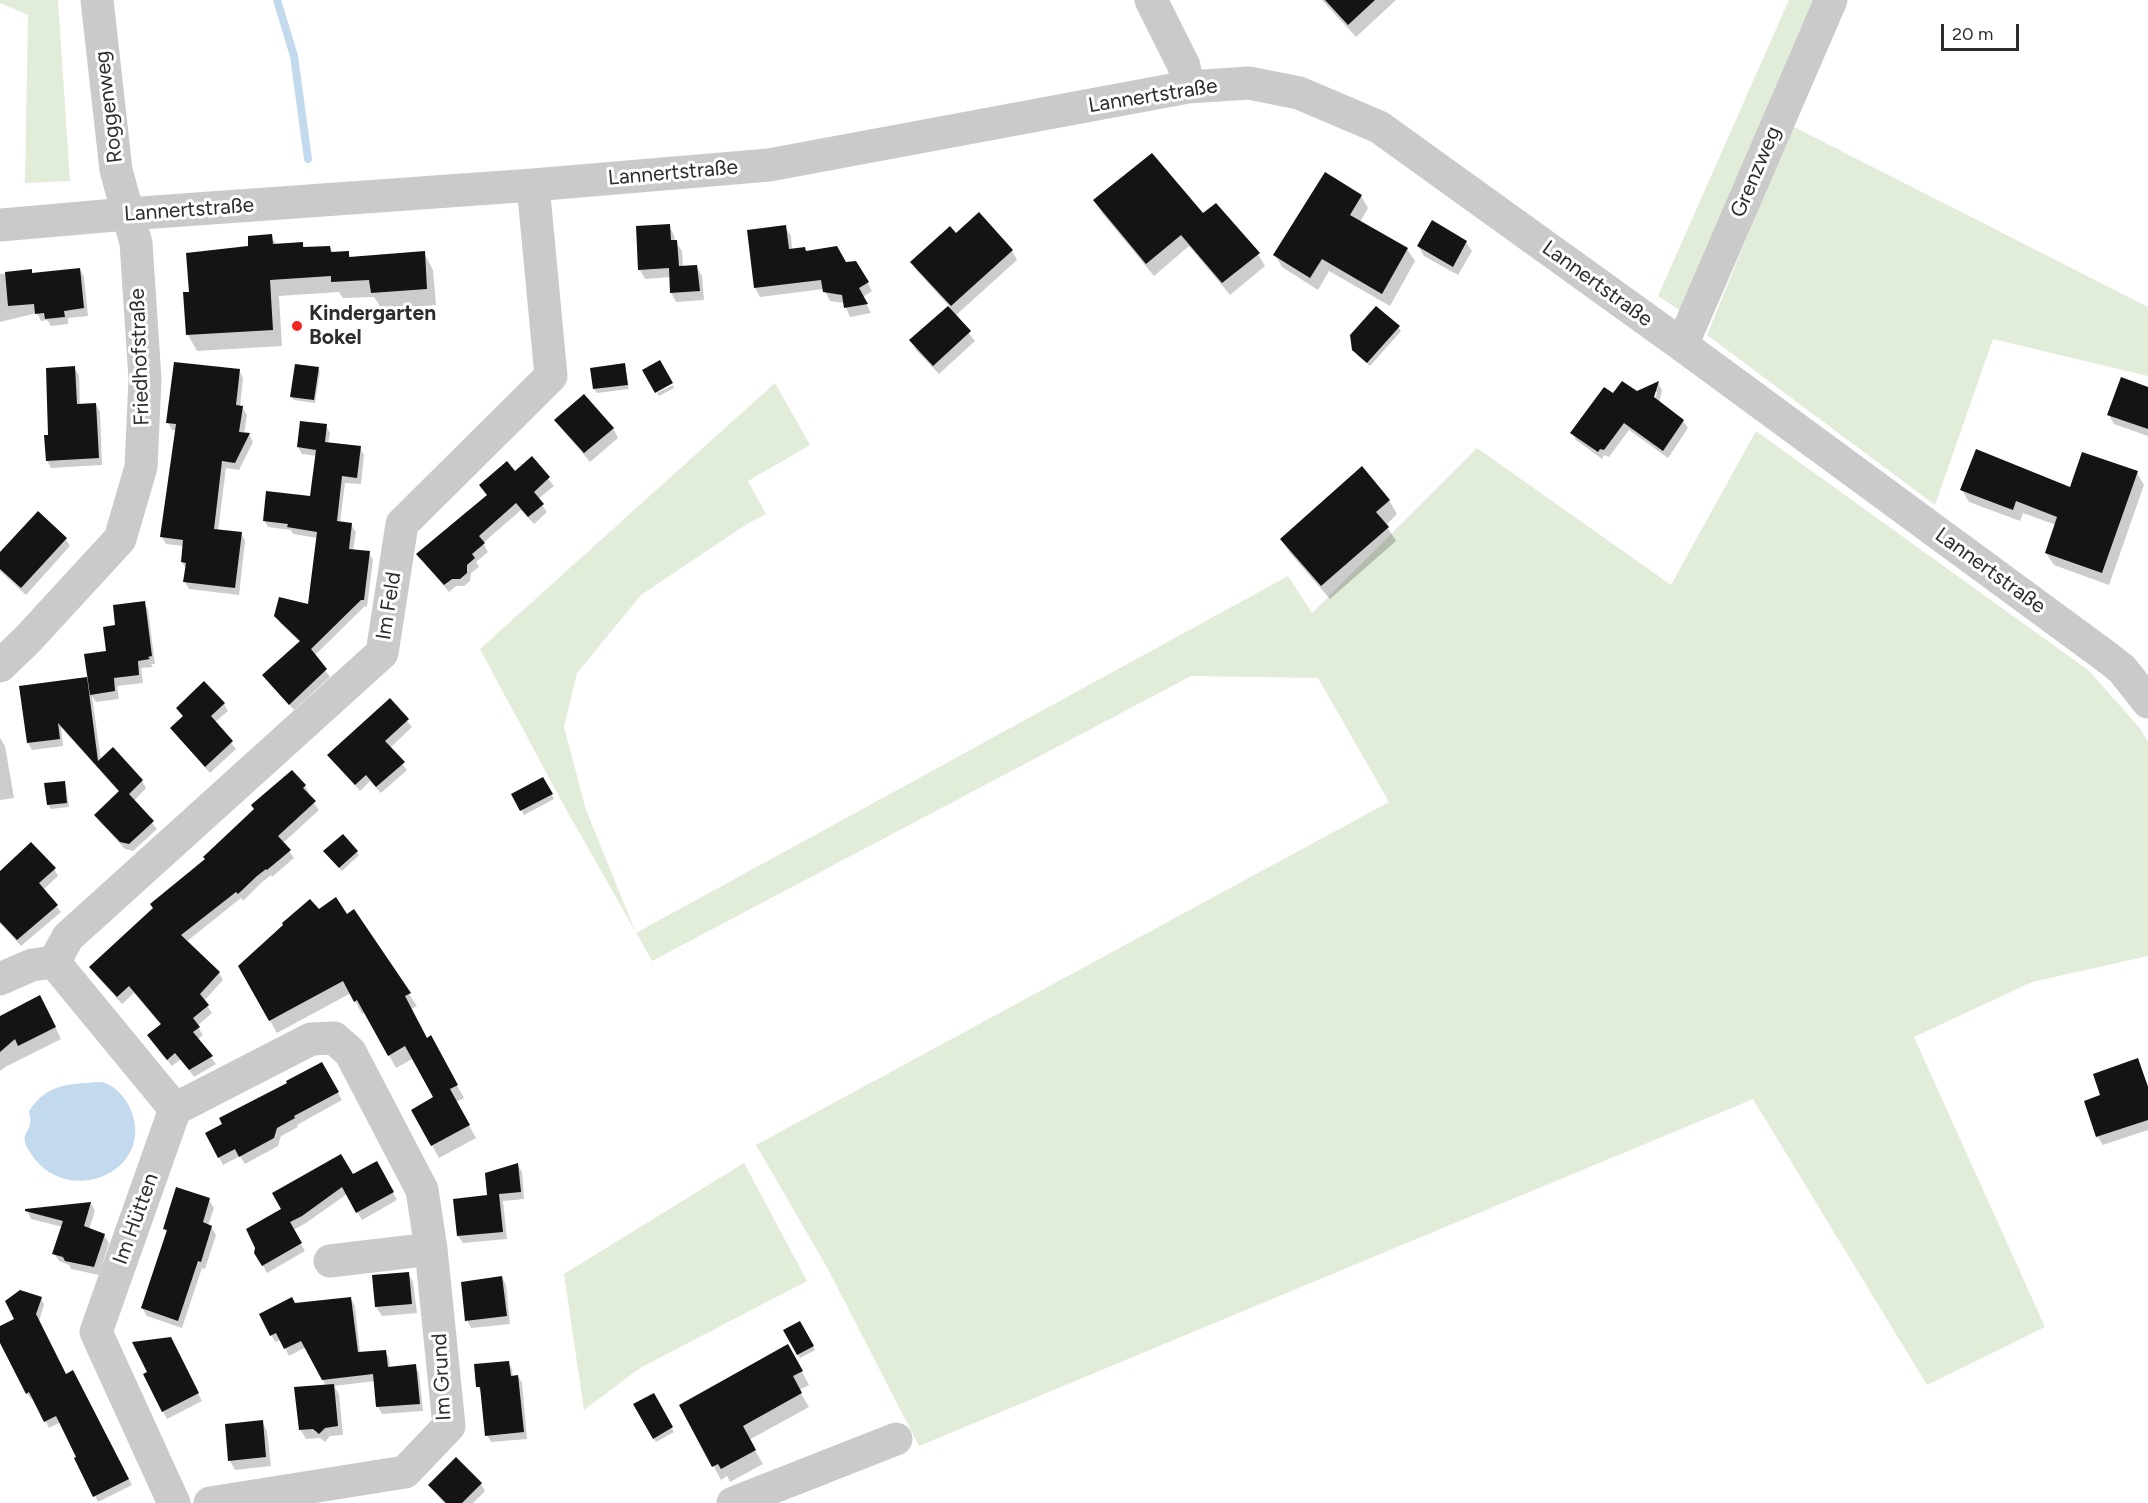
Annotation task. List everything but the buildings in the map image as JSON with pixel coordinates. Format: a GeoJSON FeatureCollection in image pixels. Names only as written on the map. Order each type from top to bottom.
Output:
{"type":"FeatureCollection","features":[{"type":"Feature","properties":{"kind":"street","name":"Roggenweg"},"geometry":{"type":"LineString","coordinates":[[97,0],[116,170],[127,214]]}},
{"type":"Feature","properties":{"kind":"street"},"geometry":{"type":"LineString","coordinates":[[1151,0],[1184,66],[1188,87]]}},
{"type":"Feature","properties":{"kind":"street","name":"Grenzweg"},"geometry":{"type":"LineString","coordinates":[[1682,345],[1831,0]]}},
{"type":"Feature","properties":{"kind":"street","name":"Lannertstraße"},"geometry":{"type":"LineString","coordinates":[[0,225],[768,165],[1188,87],[1249,83],[1299,93],[1379,127],[1682,345],[2104,655],[2122,669],[2148,702]]}},
{"type":"Feature","properties":{"kind":"street","name":"Im Feld"},"geometry":{"type":"LineString","coordinates":[[54,962],[68,937],[382,653],[402,524],[551,376],[533,185]]}},
{"type":"Feature","properties":{"kind":"street","name":"Friedhofstraße"},"geometry":{"type":"LineString","coordinates":[[0,666],[28,639],[120,539],[141,467],[145,379],[136,243],[127,214]]}},
{"type":"Feature","properties":{"kind":"street"},"geometry":{"type":"LineString","coordinates":[[0,979],[32,965],[54,962],[175,1109]]}},
{"type":"Feature","properties":{"kind":"street","name":"Im Grund"},"geometry":{"type":"LineString","coordinates":[[175,1109],[311,1039],[334,1038],[350,1052],[422,1190],[431,1249],[449,1426],[405,1472],[210,1503]]}},
{"type":"Feature","properties":{"kind":"street","name":"Im Hütten"},"geometry":{"type":"LineString","coordinates":[[174,1503],[96,1332],[175,1109]]}},
{"type":"Feature","properties":{"kind":"street"},"geometry":{"type":"LineString","coordinates":[[330,1261],[431,1249]]}},
{"type":"Feature","properties":{"kind":"street"},"geometry":{"type":"LineString","coordinates":[[733,1503],[896,1439]]}},
{"type":"Feature","properties":{"kind":"green space"},"geometry":{"type":"Polygon","coordinates":[[[0,0],[58,0],[70,181],[25,183],[28,15],[0,3],[0,0]]]}},
{"type":"Feature","properties":{"kind":"green space"},"geometry":{"type":"Polygon","coordinates":[[[1789,0],[1814,0],[1681,311],[1658,296],[1789,0]]]}},
{"type":"Feature","properties":{"kind":"green space"},"geometry":{"type":"Polygon","coordinates":[[[1792,126],[2148,307],[2148,376],[1993,339],[1935,505],[1707,335],[1792,126]]]}},
{"type":"Feature","properties":{"kind":"green space"},"geometry":{"type":"Polygon","coordinates":[[[775,383],[810,445],[748,481],[766,514],[747,524],[641,595],[577,673],[564,727],[586,810],[636,932],[561,800],[480,649],[775,383]]]}},
{"type":"Feature","properties":{"kind":"green space"},"geometry":{"type":"Polygon","coordinates":[[[1756,431],[2088,670],[2139,727],[2148,742],[2148,956],[2032,982],[1914,1037],[2045,1327],[1927,1385],[1753,1099],[919,1446],[828,1269],[756,1145],[1389,802],[1318,678],[1191,676],[652,961],[636,933],[1288,576],[1312,613],[1477,448],[1671,585],[1756,431]]]}},
{"type":"Feature","properties":{"kind":"green space"},"geometry":{"type":"Polygon","coordinates":[[[744,1163],[807,1281],[640,1368],[584,1410],[564,1274],[744,1163]]]}},
{"type":"Feature","properties":{"kind":"water"},"geometry":{"type":"Polygon","coordinates":[[[100,1082],[109,1084],[123,1096],[128,1104],[135,1126],[133,1146],[123,1162],[108,1174],[90,1180],[70,1180],[51,1173],[34,1158],[27,1148],[25,1137],[30,1123],[29,1111],[36,1102],[52,1090],[69,1085],[100,1082]]]}},
{"type":"Feature","properties":{"kind":"waterway"},"geometry":{"type":"LineString","coordinates":[[277,0],[294,56],[308,159]]}},
{"type":"Feature","properties":{"kind":"place","name":"Kindergarten Bokel"},"geometry":{"type":"Point","coordinates":[297,326]}}]}
